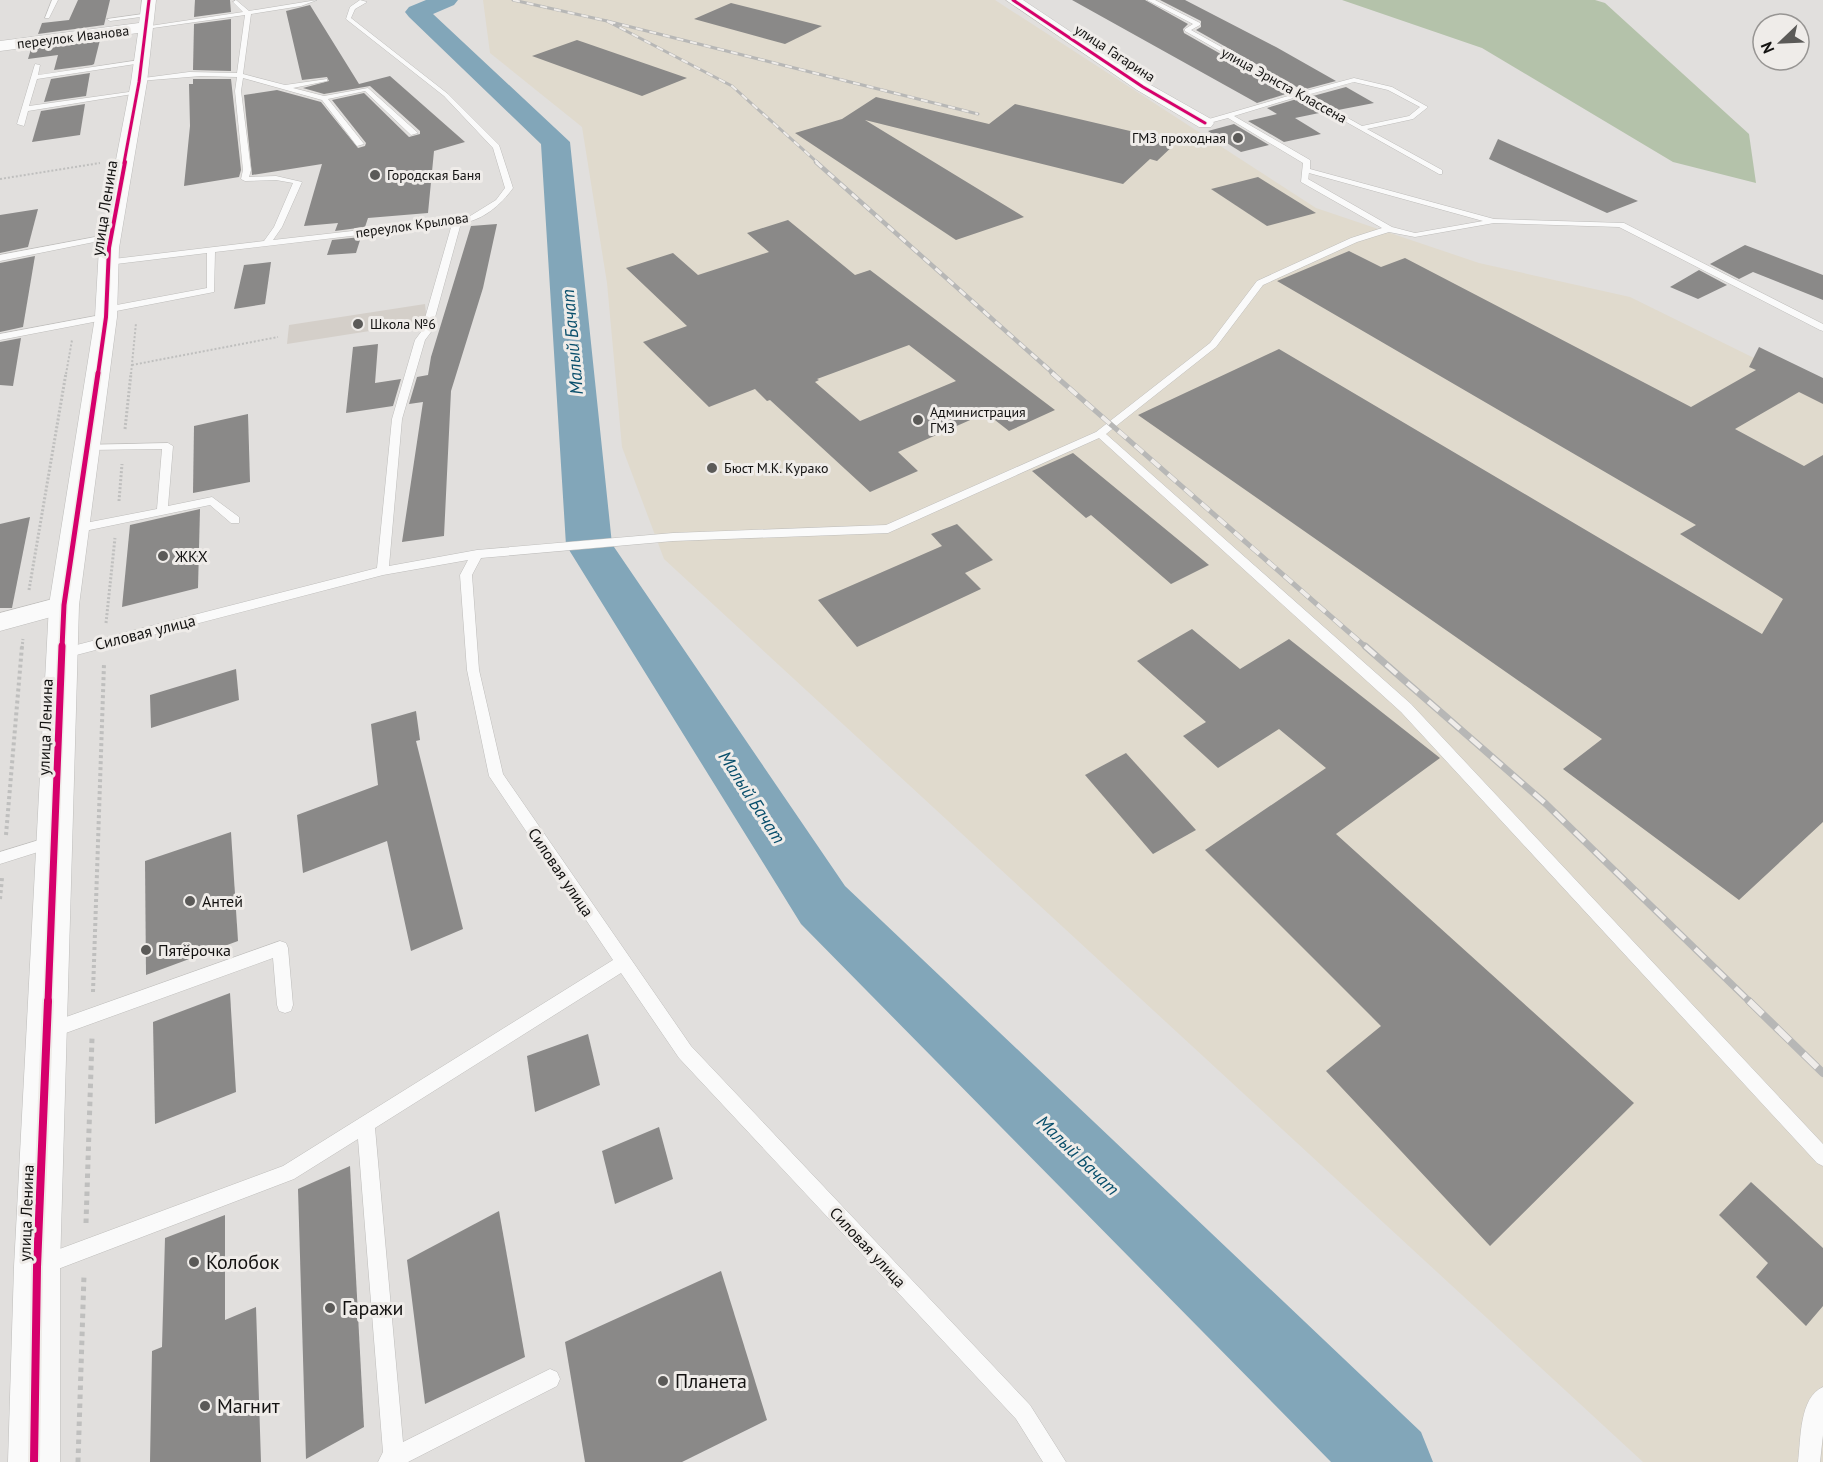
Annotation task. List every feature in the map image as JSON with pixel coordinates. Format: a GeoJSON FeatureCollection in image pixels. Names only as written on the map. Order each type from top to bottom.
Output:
{"type":"FeatureCollection","features":[{"type":"Feature","properties":{"kind":"street","name":"улица Гагарина"},"geometry":{"type":"LineString","coordinates":[[1013,0],[1143,87],[1205,123]]}},
{"type":"Feature","properties":{"kind":"street","name":"переулок Иванова"},"geometry":{"type":"LineString","coordinates":[[0,46],[148,14]]}},
{"type":"Feature","properties":{"kind":"street","name":"улица Ленина"},"geometry":{"type":"LineString","coordinates":[[34,1462],[38,1267],[64,605],[106,314],[111,236],[148,14]]}},
{"type":"Feature","properties":{"kind":"street"},"geometry":{"type":"LineString","coordinates":[[0,622],[64,605]]}},
{"type":"Feature","properties":{"kind":"lane"},"geometry":{"type":"LineString","coordinates":[[47,17],[55,0]]}},
{"type":"Feature","properties":{"kind":"lane"},"geometry":{"type":"LineString","coordinates":[[110,19],[148,14],[248,13],[314,0]]}},
{"type":"Feature","properties":{"kind":"lane","name":"переулок Крылова"},"geometry":{"type":"LineString","coordinates":[[108,262],[457,222],[469,220],[499,202],[509,188],[496,147],[446,95],[348,18],[352,8],[364,2],[363,0]]}},
{"type":"Feature","properties":{"kind":"lane","name":"улица Эрнста Классена"},"geometry":{"type":"LineString","coordinates":[[1150,0],[1198,24],[1187,30],[1439,172]]}},
{"type":"Feature","properties":{"kind":"lane"},"geometry":{"type":"LineString","coordinates":[[236,2],[248,13]]}},
{"type":"Feature","properties":{"kind":"lane"},"geometry":{"type":"LineString","coordinates":[[248,13],[238,75],[248,170],[245,179],[276,178],[298,182],[285,212],[267,243]]}},
{"type":"Feature","properties":{"kind":"lane"},"geometry":{"type":"LineString","coordinates":[[21,124],[37,65]]}},
{"type":"Feature","properties":{"kind":"lane"},"geometry":{"type":"LineString","coordinates":[[34,77],[139,78],[207,73],[238,75],[286,87],[301,94],[324,98],[366,89],[414,133]]}},
{"type":"Feature","properties":{"kind":"lane"},"geometry":{"type":"LineString","coordinates":[[25,109],[139,78]]}},
{"type":"Feature","properties":{"kind":"lane"},"geometry":{"type":"LineString","coordinates":[[286,87],[325,80]]}},
{"type":"Feature","properties":{"kind":"lane"},"geometry":{"type":"LineString","coordinates":[[1205,123],[1353,81],[1390,88],[1425,107],[1412,118],[1360,128]]}},
{"type":"Feature","properties":{"kind":"lane"},"geometry":{"type":"LineString","coordinates":[[324,98],[360,144]]}},
{"type":"Feature","properties":{"kind":"lane"},"geometry":{"type":"LineString","coordinates":[[1228,115],[1307,162],[1304,180],[1389,229],[1415,235],[1494,221],[1621,225],[1823,328]]}},
{"type":"Feature","properties":{"kind":"lane"},"geometry":{"type":"LineString","coordinates":[[1306,170],[1494,221]]}},
{"type":"Feature","properties":{"kind":"lane"},"geometry":{"type":"LineString","coordinates":[[383,572],[397,419],[420,340],[426,332],[457,222]]}},
{"type":"Feature","properties":{"kind":"lane"},"geometry":{"type":"LineString","coordinates":[[477,554],[673,537],[888,529],[1100,434],[1213,345],[1260,283],[1354,240],[1389,229]]}},
{"type":"Feature","properties":{"kind":"lane"},"geometry":{"type":"LineString","coordinates":[[0,258],[111,236]]}},
{"type":"Feature","properties":{"kind":"lane"},"geometry":{"type":"LineString","coordinates":[[0,337],[75,323],[138,304],[211,290],[211,250]]}},
{"type":"Feature","properties":{"kind":"lane"},"geometry":{"type":"LineString","coordinates":[[1100,434],[1406,708],[1823,1157]]}},
{"type":"Feature","properties":{"kind":"lane"},"geometry":{"type":"LineString","coordinates":[[87,447],[168,446],[162,511]]}},
{"type":"Feature","properties":{"kind":"lane"},"geometry":{"type":"LineString","coordinates":[[75,529],[212,501],[235,519]]}},
{"type":"Feature","properties":{"kind":"lane","name":"Силовая улица"},"geometry":{"type":"LineString","coordinates":[[61,654],[383,572],[477,554]]}},
{"type":"Feature","properties":{"kind":"lane","name":"Силовая улица"},"geometry":{"type":"LineString","coordinates":[[477,554],[466,575],[473,670],[496,776],[685,1052],[1023,1412],[1054,1462]]}},
{"type":"Feature","properties":{"kind":"lane"},"geometry":{"type":"LineString","coordinates":[[2,857],[54,841]]}},
{"type":"Feature","properties":{"kind":"lane"},"geometry":{"type":"LineString","coordinates":[[47,1031],[280,948],[285,1005]]}},
{"type":"Feature","properties":{"kind":"lane"},"geometry":{"type":"LineString","coordinates":[[38,1267],[288,1173],[623,963]]}},
{"type":"Feature","properties":{"kind":"lane"},"geometry":{"type":"LineString","coordinates":[[366,1124],[391,1461],[550,1378]]}},
{"type":"Feature","properties":{"kind":"lane"},"geometry":{"type":"LineString","coordinates":[[1809,1462],[1816,1409],[1823,1397]]}},
{"type":"Feature","properties":{"kind":"path"},"geometry":{"type":"LineString","coordinates":[[0,180],[104,163]]}},
{"type":"Feature","properties":{"kind":"path"},"geometry":{"type":"LineString","coordinates":[[78,1462],[105,642],[138,304]]}},
{"type":"Feature","properties":{"kind":"path"},"geometry":{"type":"LineString","coordinates":[[0,899],[25,615],[75,323]]}},
{"type":"Feature","properties":{"kind":"path"},"geometry":{"type":"LineString","coordinates":[[132,365],[278,337]]}},
{"type":"Feature","properties":{"kind":"shaded area"},"geometry":{"type":"Polygon","coordinates":[[[483,0],[995,0],[1316,208],[1479,263],[1630,297],[1823,392],[1823,1462],[1643,1462],[664,559],[622,447],[607,283],[582,127],[490,53],[483,0]]]}},
{"type":"Feature","properties":{"kind":"shaded area","name":"Школа №6"},"geometry":{"type":"Polygon","coordinates":[[[425,304],[427,322],[287,344],[289,325],[425,304]]]}},
{"type":"Feature","properties":{"kind":"green space"},"geometry":{"type":"Polygon","coordinates":[[[1342,0],[1595,0],[1605,3],[1749,134],[1756,183],[1673,162],[1482,48],[1342,0]]]}},
{"type":"Feature","properties":{"kind":"building"},"geometry":{"type":"Polygon","coordinates":[[[78,0],[110,0],[104,25],[38,34],[42,23],[69,20],[78,0]]]}},
{"type":"Feature","properties":{"kind":"building"},"geometry":{"type":"Polygon","coordinates":[[[195,0],[230,0],[231,12],[194,17],[195,0]]]}},
{"type":"Feature","properties":{"kind":"building"},"geometry":{"type":"Polygon","coordinates":[[[1072,0],[1145,0],[1188,24],[1183,29],[1184,33],[1289,93],[1257,103],[1072,0]]]}},
{"type":"Feature","properties":{"kind":"building"},"geometry":{"type":"Polygon","coordinates":[[[1160,0],[1185,0],[1336,81],[1302,90],[1196,30],[1201,27],[1201,21],[1160,0]]]}},
{"type":"Feature","properties":{"kind":"building"},"geometry":{"type":"Polygon","coordinates":[[[731,3],[822,26],[785,44],[694,19],[731,3]]]}},
{"type":"Feature","properties":{"kind":"building"},"geometry":{"type":"Polygon","coordinates":[[[310,5],[359,84],[390,76],[465,142],[434,151],[428,213],[368,218],[365,227],[335,231],[338,223],[304,226],[322,164],[252,175],[244,95],[277,90],[321,102],[358,148],[365,146],[366,143],[332,100],[364,93],[409,137],[420,134],[420,131],[370,86],[324,94],[303,88],[329,81],[327,77],[302,80],[286,11],[310,5]]]}},
{"type":"Feature","properties":{"kind":"building"},"geometry":{"type":"Polygon","coordinates":[[[231,19],[231,71],[193,70],[194,24],[231,19]]]}},
{"type":"Feature","properties":{"kind":"building"},"geometry":{"type":"Polygon","coordinates":[[[100,40],[92,65],[54,70],[58,55],[28,59],[31,49],[100,40]]]}},
{"type":"Feature","properties":{"kind":"building"},"geometry":{"type":"Polygon","coordinates":[[[577,40],[687,78],[642,96],[532,56],[577,40]]]}},
{"type":"Feature","properties":{"kind":"building"},"geometry":{"type":"Polygon","coordinates":[[[90,73],[86,96],[44,102],[51,79],[90,73]]]}},
{"type":"Feature","properties":{"kind":"building"},"geometry":{"type":"Polygon","coordinates":[[[193,79],[231,79],[241,170],[239,177],[184,186],[190,126],[189,84],[193,84],[193,79]]]}},
{"type":"Feature","properties":{"kind":"building"},"geometry":{"type":"Polygon","coordinates":[[[1346,87],[1374,103],[1338,110],[1313,96],[1346,87]]]}},
{"type":"Feature","properties":{"kind":"building"},"geometry":{"type":"Polygon","coordinates":[[[876,97],[989,124],[1015,104],[1177,142],[1157,161],[1150,159],[1123,184],[865,120],[1024,217],[956,240],[795,133],[842,119],[876,97]]]}},
{"type":"Feature","properties":{"kind":"building"},"geometry":{"type":"Polygon","coordinates":[[[1300,98],[1324,112],[1295,118],[1321,134],[1284,142],[1248,121],[1277,114],[1267,108],[1300,98]]]}},
{"type":"Feature","properties":{"kind":"building"},"geometry":{"type":"Polygon","coordinates":[[[85,104],[80,135],[32,142],[41,111],[85,104]]]}},
{"type":"Feature","properties":{"kind":"building","name":"ГМЗ проходная"},"geometry":{"type":"Polygon","coordinates":[[[1234,124],[1269,145],[1241,152],[1208,131],[1234,124]]]}},
{"type":"Feature","properties":{"kind":"building"},"geometry":{"type":"Polygon","coordinates":[[[1498,139],[1638,201],[1607,213],[1489,159],[1498,139]]]}},
{"type":"Feature","properties":{"kind":"building"},"geometry":{"type":"Polygon","coordinates":[[[1258,177],[1316,213],[1267,226],[1211,189],[1258,177]]]}},
{"type":"Feature","properties":{"kind":"building"},"geometry":{"type":"Polygon","coordinates":[[[38,209],[28,247],[0,253],[0,215],[38,209]]]}},
{"type":"Feature","properties":{"kind":"building"},"geometry":{"type":"Polygon","coordinates":[[[788,220],[855,275],[870,270],[1055,410],[1009,431],[986,413],[898,452],[918,471],[870,492],[770,400],[767,401],[755,389],[709,407],[643,342],[687,326],[626,268],[673,253],[698,275],[769,252],[747,233],[788,220]],[[909,345],[817,379],[819,380],[815,382],[860,421],[956,381],[909,345]]]}},
{"type":"Feature","properties":{"kind":"building"},"geometry":{"type":"Polygon","coordinates":[[[497,224],[483,288],[451,391],[444,536],[402,542],[423,402],[409,404],[417,377],[428,375],[431,357],[471,226],[497,224]]]}},
{"type":"Feature","properties":{"kind":"building"},"geometry":{"type":"Polygon","coordinates":[[[361,237],[356,253],[327,255],[332,240],[361,237]]]}},
{"type":"Feature","properties":{"kind":"building"},"geometry":{"type":"Polygon","coordinates":[[[1745,245],[1823,275],[1823,300],[1753,272],[1739,279],[1710,264],[1745,245]]]}},
{"type":"Feature","properties":{"kind":"building"},"geometry":{"type":"Polygon","coordinates":[[[1349,251],[1381,267],[1405,258],[1691,407],[1756,370],[1749,367],[1759,347],[1823,378],[1823,404],[1799,392],[1735,429],[1804,466],[1823,455],[1823,822],[1739,900],[1563,769],[1602,739],[1138,415],[1279,349],[1762,634],[1783,599],[1680,534],[1696,525],[1277,281],[1349,251]]]}},
{"type":"Feature","properties":{"kind":"building"},"geometry":{"type":"Polygon","coordinates":[[[35,256],[23,327],[0,332],[0,263],[35,256]]]}},
{"type":"Feature","properties":{"kind":"building"},"geometry":{"type":"Polygon","coordinates":[[[271,262],[265,304],[234,309],[244,265],[271,262]]]}},
{"type":"Feature","properties":{"kind":"building"},"geometry":{"type":"Polygon","coordinates":[[[1699,270],[1727,285],[1698,299],[1670,287],[1699,270]]]}},
{"type":"Feature","properties":{"kind":"building"},"geometry":{"type":"Polygon","coordinates":[[[21,338],[13,386],[0,385],[0,342],[21,338]]]}},
{"type":"Feature","properties":{"kind":"building"},"geometry":{"type":"Polygon","coordinates":[[[378,344],[375,383],[401,379],[393,406],[346,413],[353,347],[378,344]]]}},
{"type":"Feature","properties":{"kind":"building"},"geometry":{"type":"Polygon","coordinates":[[[248,414],[250,482],[193,493],[194,426],[248,414]]]}},
{"type":"Feature","properties":{"kind":"building"},"geometry":{"type":"Polygon","coordinates":[[[1073,453],[1209,565],[1171,584],[1091,515],[1086,518],[1032,471],[1073,453]]]}},
{"type":"Feature","properties":{"kind":"building","name":"ЖКХ"},"geometry":{"type":"Polygon","coordinates":[[[200,509],[198,588],[122,607],[130,525],[200,509]]]}},
{"type":"Feature","properties":{"kind":"building"},"geometry":{"type":"Polygon","coordinates":[[[30,517],[12,608],[0,608],[0,524],[30,517]]]}},
{"type":"Feature","properties":{"kind":"building"},"geometry":{"type":"Polygon","coordinates":[[[957,524],[993,560],[965,573],[981,589],[857,647],[818,600],[942,546],[931,534],[957,524]]]}},
{"type":"Feature","properties":{"kind":"building"},"geometry":{"type":"Polygon","coordinates":[[[1192,629],[1240,669],[1289,639],[1440,758],[1336,834],[1634,1103],[1490,1246],[1326,1071],[1381,1026],[1205,850],[1326,768],[1279,729],[1218,768],[1183,736],[1206,722],[1137,661],[1192,629]]]}},
{"type":"Feature","properties":{"kind":"building"},"geometry":{"type":"Polygon","coordinates":[[[236,669],[239,700],[151,728],[150,695],[236,669]]]}},
{"type":"Feature","properties":{"kind":"building"},"geometry":{"type":"Polygon","coordinates":[[[416,711],[420,740],[416,741],[463,929],[411,951],[387,841],[303,873],[297,815],[378,785],[371,724],[416,711]]]}},
{"type":"Feature","properties":{"kind":"building"},"geometry":{"type":"Polygon","coordinates":[[[1126,753],[1196,830],[1153,854],[1085,775],[1126,753]]]}},
{"type":"Feature","properties":{"kind":"building","name":"Антей"},"geometry":{"type":"Polygon","coordinates":[[[231,832],[238,941],[146,975],[145,861],[231,832]]]}},
{"type":"Feature","properties":{"kind":"building"},"geometry":{"type":"Polygon","coordinates":[[[230,993],[236,1092],[155,1124],[153,1022],[230,993]]]}},
{"type":"Feature","properties":{"kind":"building"},"geometry":{"type":"Polygon","coordinates":[[[588,1034],[600,1085],[535,1112],[527,1056],[588,1034]]]}},
{"type":"Feature","properties":{"kind":"building"},"geometry":{"type":"Polygon","coordinates":[[[659,1127],[673,1179],[615,1204],[602,1151],[659,1127]]]}},
{"type":"Feature","properties":{"kind":"building","name":"Гаражи"},"geometry":{"type":"Polygon","coordinates":[[[350,1166],[364,1427],[306,1459],[298,1189],[350,1166]]]}},
{"type":"Feature","properties":{"kind":"building"},"geometry":{"type":"Polygon","coordinates":[[[1751,1182],[1823,1248],[1823,1306],[1806,1326],[1756,1277],[1768,1263],[1719,1215],[1751,1182]]]}},
{"type":"Feature","properties":{"kind":"building"},"geometry":{"type":"Polygon","coordinates":[[[499,1211],[525,1357],[425,1404],[407,1260],[499,1211]]]}},
{"type":"Feature","properties":{"kind":"building","name":"Магнит"},"geometry":{"type":"Polygon","coordinates":[[[225,1215],[225,1320],[256,1307],[261,1462],[150,1462],[152,1351],[162,1347],[165,1238],[225,1215]]]}},
{"type":"Feature","properties":{"kind":"building","name":"Планета"},"geometry":{"type":"Polygon","coordinates":[[[721,1271],[767,1420],[682,1462],[585,1462],[565,1342],[721,1271]]]}},
{"type":"Feature","properties":{"kind":"waterway","name":"Малый Бачат"},"geometry":{"type":"LineString","coordinates":[[446,0],[417,12],[555,142],[589,545],[823,905],[1391,1462]]}},
{"type":"Feature","properties":{"kind":"railway"},"geometry":{"type":"LineString","coordinates":[[513,0],[607,21]]}},
{"type":"Feature","properties":{"kind":"railway"},"geometry":{"type":"LineString","coordinates":[[607,21],[978,114]]}},
{"type":"Feature","properties":{"kind":"railway"},"geometry":{"type":"LineString","coordinates":[[607,21],[732,86],[818,163]]}},
{"type":"Feature","properties":{"kind":"railway"},"geometry":{"type":"LineString","coordinates":[[816,162],[1054,374]]}},
{"type":"Feature","properties":{"kind":"railway"},"geometry":{"type":"LineString","coordinates":[[1052,373],[1367,648]]}},
{"type":"Feature","properties":{"kind":"railway"},"geometry":{"type":"LineString","coordinates":[[1365,646],[1546,804],[1750,1002]]}},
{"type":"Feature","properties":{"kind":"railway"},"geometry":{"type":"LineString","coordinates":[[1749,1001],[1823,1073]]}},
{"type":"Feature","properties":{"kind":"cycle path"},"geometry":{"type":"LineString","coordinates":[[34,1462],[37,1267],[64,605],[106,317],[109,248],[139,82],[149,0]]}},
{"type":"Feature","properties":{"kind":"cycle path"},"geometry":{"type":"LineString","coordinates":[[1013,0],[1143,87],[1205,123]]}},
{"type":"Feature","properties":{"kind":"place","name":"ГМЗ проходная"},"geometry":{"type":"Point","coordinates":[1238,138]}},
{"type":"Feature","properties":{"kind":"place","name":"Городская Баня"},"geometry":{"type":"Point","coordinates":[375,175]}},
{"type":"Feature","properties":{"kind":"place","name":"Школа №6"},"geometry":{"type":"Point","coordinates":[358,324]}},
{"type":"Feature","properties":{"kind":"place","name":"Администрация ГМЗ"},"geometry":{"type":"Point","coordinates":[918,420]}},
{"type":"Feature","properties":{"kind":"place","name":"Бюст М.К. Курако"},"geometry":{"type":"Point","coordinates":[712,468]}},
{"type":"Feature","properties":{"kind":"place","name":"ЖКХ"},"geometry":{"type":"Point","coordinates":[163,556]}},
{"type":"Feature","properties":{"kind":"place","name":"Антей"},"geometry":{"type":"Point","coordinates":[190,901]}},
{"type":"Feature","properties":{"kind":"place","name":"Пятёрочка"},"geometry":{"type":"Point","coordinates":[146,950]}},
{"type":"Feature","properties":{"kind":"place","name":"Колобок"},"geometry":{"type":"Point","coordinates":[194,1262]}},
{"type":"Feature","properties":{"kind":"place","name":"Гаражи"},"geometry":{"type":"Point","coordinates":[330,1308]}},
{"type":"Feature","properties":{"kind":"place","name":"Планета"},"geometry":{"type":"Point","coordinates":[663,1381]}},
{"type":"Feature","properties":{"kind":"place","name":"Магнит"},"geometry":{"type":"Point","coordinates":[205,1406]}}]}
